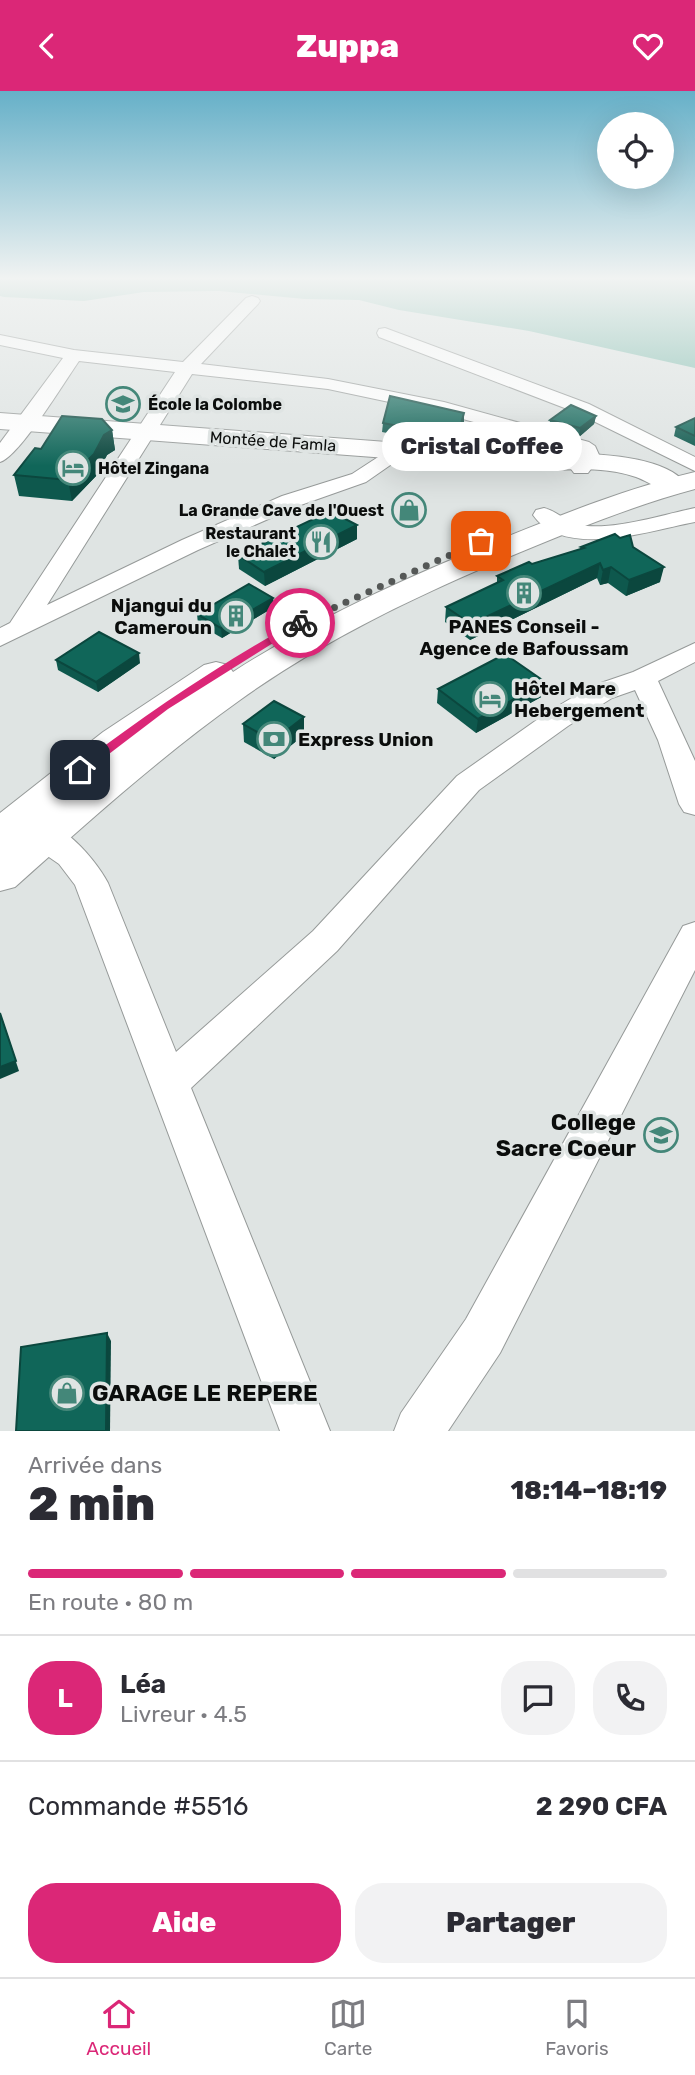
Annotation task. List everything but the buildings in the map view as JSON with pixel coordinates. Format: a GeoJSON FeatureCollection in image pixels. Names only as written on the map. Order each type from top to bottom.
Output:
{"type":"FeatureCollection","features":[{"type":"Feature","properties":{"kind":"main road","name":"Montée de Famla"},"geometry":{"type":"LineString","coordinates":[[0,421],[585,465],[671,478]]}},
{"type":"Feature","properties":{"kind":"main road"},"geometry":{"type":"LineString","coordinates":[[0,875],[21,831],[152,749],[281,657],[365,610],[552,521],[671,478]]}},
{"type":"Feature","properties":{"kind":"street"},"geometry":{"type":"LineString","coordinates":[[6,342],[72,358]]}},
{"type":"Feature","properties":{"kind":"street"},"geometry":{"type":"LineString","coordinates":[[10,633],[185,370],[213,342]]}},
{"type":"Feature","properties":{"kind":"street"},"geometry":{"type":"LineString","coordinates":[[408,342],[590,409],[646,436],[671,478]]}},
{"type":"Feature","properties":{"kind":"street"},"geometry":{"type":"LineString","coordinates":[[0,456],[27,423],[72,358]]}},
{"type":"Feature","properties":{"kind":"street"},"geometry":{"type":"LineString","coordinates":[[0,359],[72,358],[302,380],[444,408],[582,446],[590,454],[585,465]]}},
{"type":"Feature","properties":{"kind":"street"},"geometry":{"type":"LineString","coordinates":[[10,633],[289,501],[350,482],[402,450]]}},
{"type":"Feature","properties":{"kind":"street"},"geometry":{"type":"LineString","coordinates":[[552,521],[592,533],[695,515]]}},
{"type":"Feature","properties":{"kind":"street"},"geometry":{"type":"LineString","coordinates":[[168,1084],[325,941],[468,783],[591,699],[643,678],[695,651]]}},
{"type":"Feature","properties":{"kind":"street"},"geometry":{"type":"LineString","coordinates":[[643,678],[673,740],[695,804]]}},
{"type":"Feature","properties":{"kind":"street"},"geometry":{"type":"LineString","coordinates":[[21,831],[68,850],[79,862],[91,883],[305,1431]]}},
{"type":"Feature","properties":{"kind":"street"},"geometry":{"type":"LineString","coordinates":[[419,1431],[483,1336],[695,936]]}},
{"type":"Feature","properties":{"kind":"green space"},"geometry":{"type":"Polygon","coordinates":[[[576,342],[695,342],[695,368],[576,342]]]}},
{"type":"Feature","properties":{"kind":"way so far"},"geometry":{"type":"LineString","coordinates":[[300,623],[481,541]]}},
{"type":"Feature","properties":{"kind":"place","name":"École la Colombe"},"geometry":{"type":"Point","coordinates":[123,404]}},
{"type":"Feature","properties":{"kind":"place","name":"Hôtel Zingana"},"geometry":{"type":"Point","coordinates":[73,468]}},
{"type":"Feature","properties":{"kind":"place","name":"La Grande Cave de l'Ouest"},"geometry":{"type":"Point","coordinates":[409,510]}},
{"type":"Feature","properties":{"kind":"place","name":"Cristal Coffee"},"geometry":{"type":"Point","coordinates":[481,541]}},
{"type":"Feature","properties":{"kind":"place","name":"Restaurant le Chalet"},"geometry":{"type":"Point","coordinates":[321,542]}},
{"type":"Feature","properties":{"kind":"place","name":"PANES Conseil - Agence de Bafoussam"},"geometry":{"type":"Point","coordinates":[524,593]}},
{"type":"Feature","properties":{"kind":"place","name":"Njangui du Cameroun"},"geometry":{"type":"Point","coordinates":[236,616]}},
{"type":"Feature","properties":{"kind":"place","name":"Hôtel Mare Hebergement"},"geometry":{"type":"Point","coordinates":[490,699]}},
{"type":"Feature","properties":{"kind":"place","name":"Express Union"},"geometry":{"type":"Point","coordinates":[274,739]}},
{"type":"Feature","properties":{"kind":"place","name":"College Sacre Coeur"},"geometry":{"type":"Point","coordinates":[661,1135]}},
{"type":"Feature","properties":{"kind":"place","name":"GARAGE LE REPERE"},"geometry":{"type":"Point","coordinates":[67,1393]}},
{"type":"Feature","properties":{"kind":"route"},"geometry":{"type":"LineString","coordinates":[[80,770],[164,706],[300,623]]}}]}
